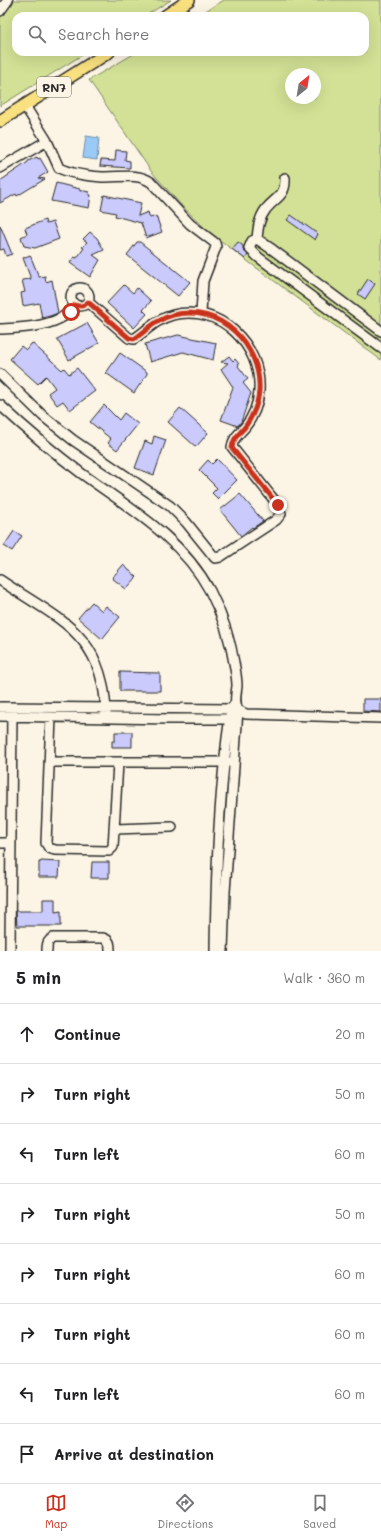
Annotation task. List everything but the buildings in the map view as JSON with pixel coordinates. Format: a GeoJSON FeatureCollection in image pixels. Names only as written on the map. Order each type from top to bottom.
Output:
{"type":"FeatureCollection","features":[{"type":"Feature","properties":{"kind":"main road"},"geometry":{"type":"LineString","coordinates":[[171,12],[190,0]]}},
{"type":"Feature","properties":{"kind":"main road","name":"RN7"},"geometry":{"type":"LineString","coordinates":[[0,121],[103,56]]}},
{"type":"Feature","properties":{"kind":"street"},"geometry":{"type":"LineString","coordinates":[[0,11],[8,0]]}},
{"type":"Feature","properties":{"kind":"street"},"geometry":{"type":"LineString","coordinates":[[25,106],[47,142],[59,168],[65,171],[102,177],[144,177],[151,182],[190,224],[215,243],[216,247],[203,281],[201,314]]}},
{"type":"Feature","properties":{"kind":"street"},"geometry":{"type":"LineString","coordinates":[[0,168],[47,142]]}},
{"type":"Feature","properties":{"kind":"street"},"geometry":{"type":"LineString","coordinates":[[258,239],[258,226],[265,210],[283,193],[285,178]]}},
{"type":"Feature","properties":{"kind":"street"},"geometry":{"type":"LineString","coordinates":[[258,239],[381,331]]}},
{"type":"Feature","properties":{"kind":"street"},"geometry":{"type":"LineString","coordinates":[[258,239],[252,241],[249,248],[258,257],[381,348]]}},
{"type":"Feature","properties":{"kind":"street"},"geometry":{"type":"LineString","coordinates":[[80,288],[88,293],[88,302],[80,306],[75,305],[72,302],[71,297],[75,289],[80,288]]}},
{"type":"Feature","properties":{"kind":"street"},"geometry":{"type":"LineString","coordinates":[[0,374],[43,416],[67,435],[170,506],[186,522],[215,558],[220,557],[276,520],[281,514],[278,505],[232,448],[236,437],[245,427],[258,405],[259,381],[255,363],[247,346],[235,331],[212,317],[188,313],[165,317],[152,324],[132,339],[88,302]]}},
{"type":"Feature","properties":{"kind":"street"},"geometry":{"type":"LineString","coordinates":[[0,328],[37,326],[54,321],[71,312],[75,305]]}},
{"type":"Feature","properties":{"kind":"street"},"geometry":{"type":"LineString","coordinates":[[0,405],[54,452],[149,521],[182,551],[199,573],[210,592],[233,653],[237,685],[234,762],[214,951]]}},
{"type":"Feature","properties":{"kind":"street"},"geometry":{"type":"LineString","coordinates":[[0,580],[67,625],[83,641],[90,650],[100,672],[103,684],[106,713]]}},
{"type":"Feature","properties":{"kind":"street"},"geometry":{"type":"LineString","coordinates":[[0,707],[12,712],[51,717],[106,713]]}},
{"type":"Feature","properties":{"kind":"street"},"geometry":{"type":"LineString","coordinates":[[0,716],[12,712],[106,713],[170,719],[236,712],[381,718]]}},
{"type":"Feature","properties":{"kind":"street"},"geometry":{"type":"LineString","coordinates":[[10,951],[12,712]]}},
{"type":"Feature","properties":{"kind":"street"},"geometry":{"type":"LineString","coordinates":[[223,951],[221,891],[223,762],[236,712]]}},
{"type":"Feature","properties":{"kind":"street"},"geometry":{"type":"LineString","coordinates":[[51,717],[46,843],[49,848],[55,850],[109,851],[113,847],[118,763]]}},
{"type":"Feature","properties":{"kind":"street"},"geometry":{"type":"LineString","coordinates":[[49,762],[234,762]]}},
{"type":"Feature","properties":{"kind":"street"},"geometry":{"type":"LineString","coordinates":[[115,829],[172,827]]}},
{"type":"Feature","properties":{"kind":"street"},"geometry":{"type":"LineString","coordinates":[[0,843],[11,843]]}},
{"type":"Feature","properties":{"kind":"street"},"geometry":{"type":"LineString","coordinates":[[47,951],[47,943],[53,938],[103,938],[107,939],[110,943],[110,951]]}},
{"type":"Feature","properties":{"kind":"green space"},"geometry":{"type":"Polygon","coordinates":[[[0,0],[171,0],[152,12],[12,12],[12,56],[81,56],[0,106],[0,0]]]}},
{"type":"Feature","properties":{"kind":"green space"},"geometry":{"type":"Polygon","coordinates":[[[224,0],[381,0],[381,360],[208,231],[181,205],[151,171],[89,80],[130,56],[369,56],[369,12],[204,12],[224,0]]]}},
{"type":"Feature","properties":{"kind":"water"},"geometry":{"type":"Polygon","coordinates":[[[86,136],[99,138],[97,160],[83,158],[86,136]]]}},
{"type":"Feature","properties":{"kind":"route"},"geometry":{"type":"LineString","coordinates":[[71,312],[75,305],[80,306],[88,302],[132,339],[152,324],[174,314],[201,314],[212,317],[235,331],[251,352],[258,372],[259,391],[258,405],[245,427],[236,437],[232,448],[278,505]]}}]}
